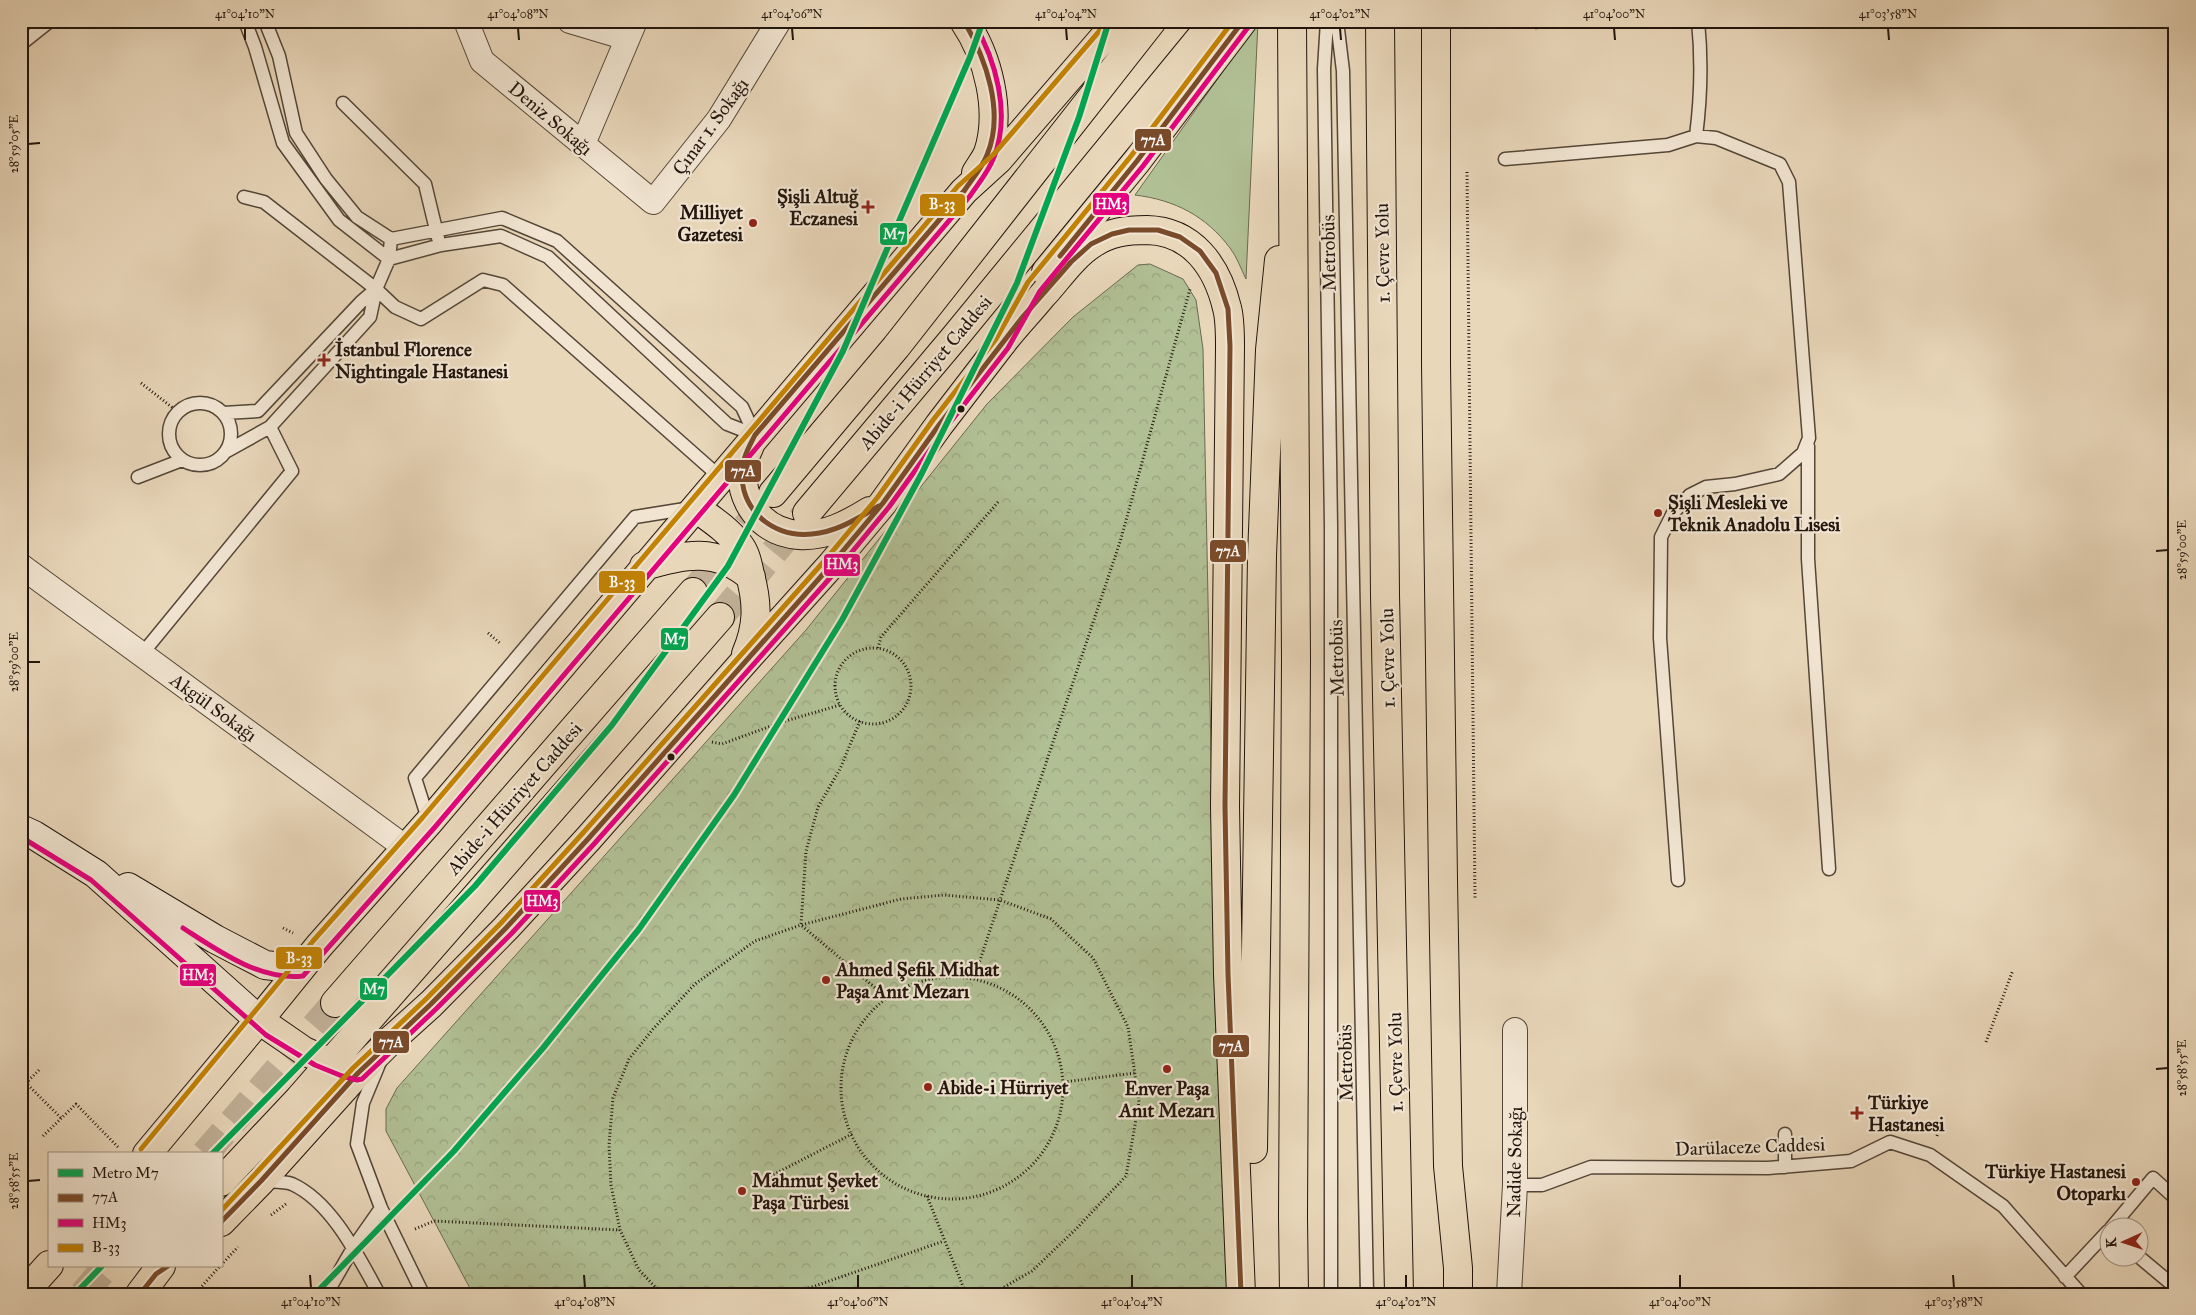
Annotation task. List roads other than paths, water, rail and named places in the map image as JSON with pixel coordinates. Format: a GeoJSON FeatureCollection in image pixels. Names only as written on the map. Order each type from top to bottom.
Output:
{"type":"FeatureCollection","features":[{"type":"Feature","properties":{"kind":"main road"},"geometry":{"type":"LineString","coordinates":[[964,21],[972,33],[988,75],[994,113],[988,154],[964,191]]}},
{"type":"Feature","properties":{"kind":"main road"},"geometry":{"type":"LineString","coordinates":[[136,1152],[259,1020],[300,969],[429,822],[644,566],[696,508],[755,435],[964,191],[998,160],[1118,21]]}},
{"type":"Feature","properties":{"kind":"main road","name":"Abide-i Hürriyet Caddesi"},"geometry":{"type":"LineString","coordinates":[[773,493],[896,348],[1152,21]]}},
{"type":"Feature","properties":{"kind":"main road","name":"Abide-i Hürriyet Caddesi"},"geometry":{"type":"LineString","coordinates":[[807,513],[955,337],[1214,21]]}},
{"type":"Feature","properties":{"kind":"main road"},"geometry":{"type":"LineString","coordinates":[[1002,343],[1034,286],[1131,168],[1243,21]]}},
{"type":"Feature","properties":{"kind":"main road"},"geometry":{"type":"LineString","coordinates":[[1292,21],[1296,658],[1294,1294]]}},
{"type":"Feature","properties":{"kind":"main road","name":"1. Çevre Yolu"},"geometry":{"type":"LineString","coordinates":[[1380,21],[1385,595],[1399,1294]]}},
{"type":"Feature","properties":{"kind":"main road"},"geometry":{"type":"LineString","coordinates":[[1436,21],[1437,403],[1448,1166],[1457,1260],[1458,1294]]}},
{"type":"Feature","properties":{"kind":"main road"},"geometry":{"type":"LineString","coordinates":[[1252,1294],[1258,733],[1265,449],[1276,279],[1292,157]]}},
{"type":"Feature","properties":{"kind":"main road"},"geometry":{"type":"LineString","coordinates":[[222,1221],[261,1181],[358,1073],[390,1040],[431,1004],[506,928],[832,564],[883,503],[1002,343],[1071,262],[1091,244],[1112,234],[1129,230],[1158,230],[1180,237],[1200,251],[1216,272],[1228,309],[1230,346],[1225,806],[1229,990],[1241,1294]]}},
{"type":"Feature","properties":{"kind":"main road"},"geometry":{"type":"LineString","coordinates":[[755,435],[743,462],[743,485],[748,505],[761,519],[776,529],[799,535],[823,533],[848,525],[883,503]]}},
{"type":"Feature","properties":{"kind":"main road"},"geometry":{"type":"LineString","coordinates":[[696,508],[720,525],[742,548],[755,587],[756,623],[742,663]]}},
{"type":"Feature","properties":{"kind":"main road"},"geometry":{"type":"LineString","coordinates":[[644,566],[680,556],[702,555],[726,561],[740,568],[751,577]]}},
{"type":"Feature","properties":{"kind":"main road","name":"Abide-i Hürriyet Caddesi"},"geometry":{"type":"LineString","coordinates":[[335,1003],[693,592]]}},
{"type":"Feature","properties":{"kind":"main road","name":"Abide-i Hürriyet Caddesi"},"geometry":{"type":"LineString","coordinates":[[222,1181],[329,1064],[720,617]]}},
{"type":"Feature","properties":{"kind":"main road"},"geometry":{"type":"LineString","coordinates":[[259,1020],[304,1051],[329,1064],[358,1073]]}},
{"type":"Feature","properties":{"kind":"main road"},"geometry":{"type":"LineString","coordinates":[[1440,1294],[1441,1237],[1448,1166]]}},
{"type":"Feature","properties":{"kind":"main road"},"geometry":{"type":"LineString","coordinates":[[23,1294],[48,1266]]}},
{"type":"Feature","properties":{"kind":"street","name":"Deniz Sokağı"},"geometry":{"type":"LineString","coordinates":[[466,21],[482,61],[653,202]]}},
{"type":"Feature","properties":{"kind":"street"},"geometry":{"type":"LineString","coordinates":[[570,21],[631,30],[583,144]]}},
{"type":"Feature","properties":{"kind":"street","name":"Çınar 1. Sokağı"},"geometry":{"type":"LineString","coordinates":[[653,202],[720,119],[779,21]]}},
{"type":"Feature","properties":{"kind":"street","name":"Akgül Sokağı"},"geometry":{"type":"LineString","coordinates":[[21,566],[406,848]]}},
{"type":"Feature","properties":{"kind":"street"},"geometry":{"type":"LineString","coordinates":[[21,830],[34,835],[96,874],[259,1020]]}},
{"type":"Feature","properties":{"kind":"street"},"geometry":{"type":"LineString","coordinates":[[96,874],[134,889],[215,939],[265,964],[300,969]]}},
{"type":"Feature","properties":{"kind":"street","name":"Nadide Sokağı"},"geometry":{"type":"LineString","coordinates":[[1509,1294],[1515,1185],[1515,1030]]}},
{"type":"Feature","properties":{"kind":"lane"},"geometry":{"type":"LineString","coordinates":[[21,25],[26,21]]}},
{"type":"Feature","properties":{"kind":"lane"},"geometry":{"type":"LineString","coordinates":[[21,44],[50,21]]}},
{"type":"Feature","properties":{"kind":"lane"},"geometry":{"type":"LineString","coordinates":[[245,21],[255,47],[283,143],[339,220],[389,260]]}},
{"type":"Feature","properties":{"kind":"lane"},"geometry":{"type":"LineString","coordinates":[[265,21],[279,56],[296,133],[326,179],[357,217],[391,239],[502,218],[557,241],[742,407],[755,435]]}},
{"type":"Feature","properties":{"kind":"lane","name":"Metrobüs"},"geometry":{"type":"LineString","coordinates":[[1327,21],[1324,69],[1331,526],[1331,1294]]}},
{"type":"Feature","properties":{"kind":"lane","name":"Metrobüs"},"geometry":{"type":"LineString","coordinates":[[1337,21],[1343,71],[1367,1294]]}},
{"type":"Feature","properties":{"kind":"lane"},"geometry":{"type":"LineString","coordinates":[[1696,136],[1701,96],[1701,53],[1698,21]]}},
{"type":"Feature","properties":{"kind":"lane"},"geometry":{"type":"LineString","coordinates":[[343,103],[424,184],[440,245]]}},
{"type":"Feature","properties":{"kind":"lane"},"geometry":{"type":"LineString","coordinates":[[1505,159],[1668,145],[1696,136],[1716,138],[1780,164],[1789,182],[1809,438],[1807,488],[1808,559],[1829,869]]}},
{"type":"Feature","properties":{"kind":"lane"},"geometry":{"type":"LineString","coordinates":[[244,197],[264,202],[376,289],[396,307],[421,319],[483,280],[503,285],[720,477]]}},
{"type":"Feature","properties":{"kind":"lane"},"geometry":{"type":"LineString","coordinates":[[389,260],[440,245],[501,236],[548,257],[727,424],[755,435]]}},
{"type":"Feature","properties":{"kind":"lane"},"geometry":{"type":"LineString","coordinates":[[228,451],[232,431],[224,413],[216,406],[206,403],[190,404],[178,412],[172,420],[169,431],[170,442],[174,452],[182,460],[192,465],[207,465],[221,459],[228,451],[270,427],[370,317],[376,289],[389,260],[391,239]]}},
{"type":"Feature","properties":{"kind":"lane"},"geometry":{"type":"LineString","coordinates":[[224,413],[258,411],[361,302],[376,289]]}},
{"type":"Feature","properties":{"kind":"lane"},"geometry":{"type":"LineString","coordinates":[[142,654],[292,471],[270,427]]}},
{"type":"Feature","properties":{"kind":"lane"},"geometry":{"type":"LineString","coordinates":[[1678,880],[1660,638],[1661,537],[1674,514],[1690,495],[1706,487],[1735,484],[1779,474],[1803,453],[1809,438]]}},
{"type":"Feature","properties":{"kind":"lane"},"geometry":{"type":"LineString","coordinates":[[138,477],[182,460]]}},
{"type":"Feature","properties":{"kind":"lane"},"geometry":{"type":"LineString","coordinates":[[429,822],[415,778],[635,517],[696,508]]}},
{"type":"Feature","properties":{"kind":"lane"},"geometry":{"type":"LineString","coordinates":[[390,1040],[363,1103],[356,1144],[381,1208],[423,1294]]}},
{"type":"Feature","properties":{"kind":"lane"},"geometry":{"type":"LineString","coordinates":[[1785,1134],[1785,1167]]}},
{"type":"Feature","properties":{"kind":"lane","name":"Darülaceze Caddesi"},"geometry":{"type":"LineString","coordinates":[[1515,1185],[1542,1185],[1591,1167],[1768,1168],[1851,1160],[1890,1142],[1930,1155],[2003,1206],[2081,1294]]}},
{"type":"Feature","properties":{"kind":"lane"},"geometry":{"type":"LineString","coordinates":[[2119,1218],[2153,1178],[2175,1198]]}},
{"type":"Feature","properties":{"kind":"lane"},"geometry":{"type":"LineString","coordinates":[[261,1181],[290,1183],[310,1196],[341,1228],[379,1294]]}},
{"type":"Feature","properties":{"kind":"lane"},"geometry":{"type":"LineString","coordinates":[[323,1294],[327,1293],[353,1248],[381,1208]]}},
{"type":"Feature","properties":{"kind":"lane"},"geometry":{"type":"LineString","coordinates":[[2065,1277],[2098,1242]]}},
{"type":"Feature","properties":{"kind":"lane"},"geometry":{"type":"LineString","coordinates":[[2148,1264],[2175,1287]]}},
{"type":"Feature","properties":{"kind":"tunnel"},"geometry":{"type":"LineString","coordinates":[[693,592],[771,496]]}},
{"type":"Feature","properties":{"kind":"tunnel"},"geometry":{"type":"LineString","coordinates":[[720,617],[804,516]]}},
{"type":"Feature","properties":{"kind":"tunnel"},"geometry":{"type":"LineString","coordinates":[[207,1152],[335,1003]]}},
{"type":"Feature","properties":{"kind":"tunnel"},"geometry":{"type":"LineString","coordinates":[[83,1294],[105,1268]]}},
{"type":"Feature","properties":{"kind":"metro line","name":"M7"},"geometry":{"type":"LineString","coordinates":[[214,1152],[475,886],[612,725],[728,566],[843,351],[970,57],[983,21]]}},
{"type":"Feature","properties":{"kind":"metro line","name":"M7"},"geometry":{"type":"LineString","coordinates":[[315,1294],[454,1151],[543,1048],[639,929],[734,795],[842,620],[922,473],[1017,283],[1079,117],[1109,21]]}},
{"type":"Feature","properties":{"kind":"metro line","name":"M7"},"geometry":{"type":"LineString","coordinates":[[75,1294],[100,1268]]}},
{"type":"Feature","properties":{"kind":"place","name":"Şişli Altuğ Eczanesi"},"geometry":{"type":"Point","coordinates":[868,207]}},
{"type":"Feature","properties":{"kind":"place","name":"Milliyet Gazetesi"},"geometry":{"type":"Point","coordinates":[753,223]}},
{"type":"Feature","properties":{"kind":"place","name":"İstanbul Florence Nightingale Hastanesi"},"geometry":{"type":"Point","coordinates":[324,360]}},
{"type":"Feature","properties":{"kind":"place","name":"Şişli Mesleki ve Teknik Anadolu Lisesi"},"geometry":{"type":"Point","coordinates":[1658,513]}},
{"type":"Feature","properties":{"kind":"place","name":"Ahmed Şefik Midhat Paşa Anıt Mezarı"},"geometry":{"type":"Point","coordinates":[826,980]}},
{"type":"Feature","properties":{"kind":"place","name":"Enver Paşa Anıt Mezarı"},"geometry":{"type":"Point","coordinates":[1167,1069]}},
{"type":"Feature","properties":{"kind":"place","name":"Abide-i Hürriyet"},"geometry":{"type":"Point","coordinates":[928,1087]}},
{"type":"Feature","properties":{"kind":"place","name":"Türkiye Hastanesi"},"geometry":{"type":"Point","coordinates":[1857,1113]}},
{"type":"Feature","properties":{"kind":"place","name":"Türkiye Hastanesi Otoparkı"},"geometry":{"type":"Point","coordinates":[2136,1182]}},
{"type":"Feature","properties":{"kind":"place","name":"Mahmut Şevket Paşa Türbesi"},"geometry":{"type":"Point","coordinates":[742,1191]}}]}
